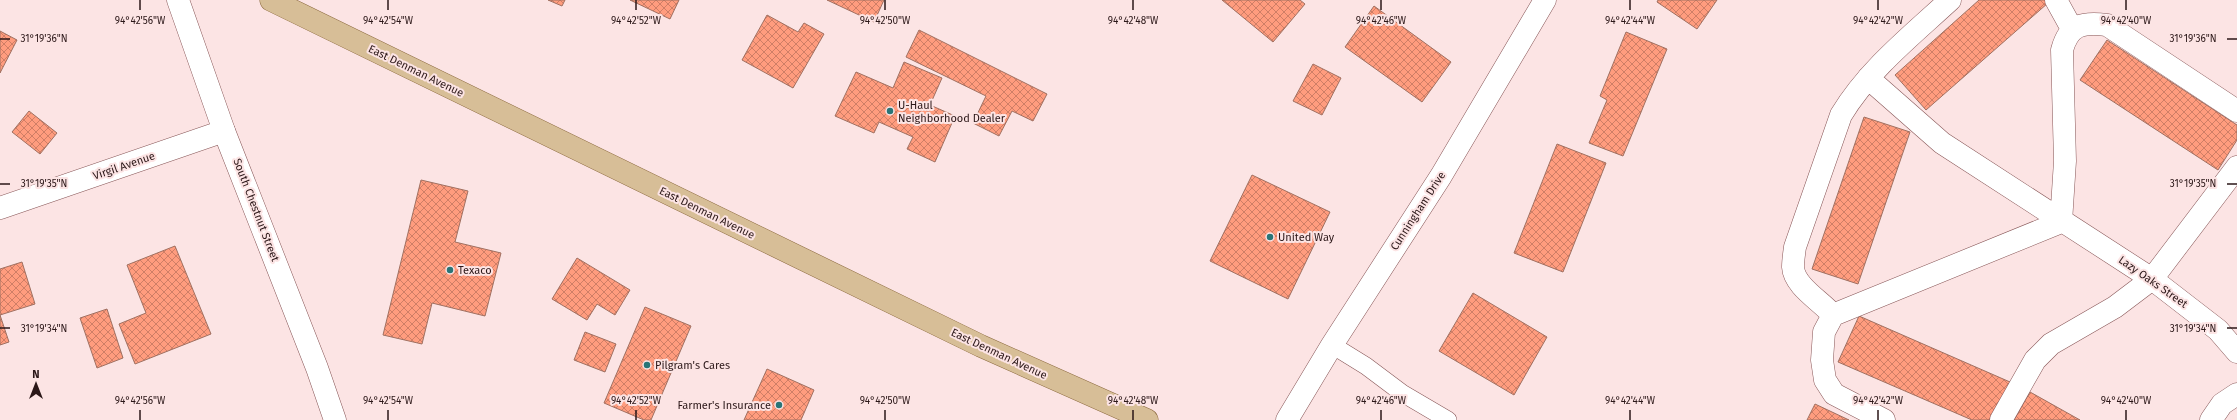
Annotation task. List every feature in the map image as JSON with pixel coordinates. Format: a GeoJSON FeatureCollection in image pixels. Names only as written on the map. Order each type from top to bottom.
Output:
{"type":"FeatureCollection","features":[{"type":"Feature","properties":{"kind":"main road","name":"East Denman Avenue"},"geometry":{"type":"LineString","coordinates":[[271,0],[974,343],[1147,420]]}},
{"type":"Feature","properties":{"kind":"street","name":"South Chestnut Street"},"geometry":{"type":"LineString","coordinates":[[178,0],[224,131],[317,368],[335,420]]}},
{"type":"Feature","properties":{"kind":"street"},"geometry":{"type":"LineString","coordinates":[[1833,315],[1822,302],[1801,287],[1793,268],[1795,248],[1841,115],[1853,96],[1877,67],[1950,0]]}},
{"type":"Feature","properties":{"kind":"street"},"geometry":{"type":"LineString","coordinates":[[2056,0],[2072,29]]}},
{"type":"Feature","properties":{"kind":"street","name":"Cunningham Drive"},"geometry":{"type":"LineString","coordinates":[[1287,420],[1332,345],[1441,176],[1538,2]]}},
{"type":"Feature","properties":{"kind":"street"},"geometry":{"type":"LineString","coordinates":[[1884,420],[1834,394],[1825,380],[1822,360],[1824,332],[1833,315],[2062,222],[2065,161],[2062,50],[2066,37],[2072,29],[2089,23],[2107,25],[2237,112]]}},
{"type":"Feature","properties":{"kind":"street","name":"Lazy Oaks Street"},"geometry":{"type":"LineString","coordinates":[[1868,78],[1942,143],[2152,279],[2218,330],[2237,352]]}},
{"type":"Feature","properties":{"kind":"street","name":"Virgil Avenue"},"geometry":{"type":"LineString","coordinates":[[0,208],[224,131]]}},
{"type":"Feature","properties":{"kind":"street"},"geometry":{"type":"LineString","coordinates":[[2001,420],[2035,360],[2051,344],[2115,307],[2152,279],[2237,167]]}},
{"type":"Feature","properties":{"kind":"street"},"geometry":{"type":"LineString","coordinates":[[2211,420],[2222,404],[2237,394]]}},
{"type":"Feature","properties":{"kind":"lane"},"geometry":{"type":"LineString","coordinates":[[1332,345],[1366,366],[1402,393],[1448,420]]}},
{"type":"Feature","properties":{"kind":"building"},"geometry":{"type":"Polygon","coordinates":[[[548,0],[565,0],[562,6],[548,0]]]}},
{"type":"Feature","properties":{"kind":"building"},"geometry":{"type":"Polygon","coordinates":[[[630,0],[679,0],[670,19],[630,0]]]}},
{"type":"Feature","properties":{"kind":"building"},"geometry":{"type":"Polygon","coordinates":[[[827,0],[884,0],[874,22],[827,0]]]}},
{"type":"Feature","properties":{"kind":"building"},"geometry":{"type":"Polygon","coordinates":[[[1222,0],[1300,0],[1305,4],[1273,42],[1222,0]]]}},
{"type":"Feature","properties":{"kind":"building"},"geometry":{"type":"Polygon","coordinates":[[[1658,0],[1717,0],[1697,29],[1657,2],[1658,0]]]}},
{"type":"Feature","properties":{"kind":"building"},"geometry":{"type":"Polygon","coordinates":[[[1979,0],[2045,0],[2048,3],[1926,110],[1895,75],[1979,0]]]}},
{"type":"Feature","properties":{"kind":"building"},"geometry":{"type":"Polygon","coordinates":[[[1374,6],[1451,62],[1422,102],[1345,47],[1374,6]]]}},
{"type":"Feature","properties":{"kind":"building"},"geometry":{"type":"Polygon","coordinates":[[[767,15],[798,32],[804,23],[824,34],[793,88],[742,60],[767,15]]]}},
{"type":"Feature","properties":{"kind":"building"},"geometry":{"type":"Polygon","coordinates":[[[919,30],[1047,94],[1033,121],[1012,111],[999,136],[973,123],[986,96],[906,57],[919,30]]]}},
{"type":"Feature","properties":{"kind":"building"},"geometry":{"type":"Polygon","coordinates":[[[0,31],[17,40],[0,73],[0,31]]]}},
{"type":"Feature","properties":{"kind":"building"},"geometry":{"type":"Polygon","coordinates":[[[1626,32],[1667,49],[1623,156],[1589,143],[1607,100],[1600,96],[1626,32]]]}},
{"type":"Feature","properties":{"kind":"building"},"geometry":{"type":"Polygon","coordinates":[[[2107,40],[2237,125],[2237,140],[2218,170],[2080,80],[2107,40]]]}},
{"type":"Feature","properties":{"kind":"building","name":"U-Haul Neighborhood Dealer"},"geometry":{"type":"Polygon","coordinates":[[[904,62],[942,78],[930,105],[955,116],[935,162],[907,149],[913,137],[879,122],[874,133],[835,116],[856,72],[893,88],[904,62]]]}},
{"type":"Feature","properties":{"kind":"building"},"geometry":{"type":"Polygon","coordinates":[[[1313,64],[1341,78],[1322,115],[1293,101],[1313,64]]]}},
{"type":"Feature","properties":{"kind":"building"},"geometry":{"type":"Polygon","coordinates":[[[29,111],[57,133],[40,154],[12,132],[29,111]]]}},
{"type":"Feature","properties":{"kind":"building"},"geometry":{"type":"Polygon","coordinates":[[[1864,117],[1910,132],[1858,284],[1812,269],[1864,117]]]}},
{"type":"Feature","properties":{"kind":"building"},"geometry":{"type":"Polygon","coordinates":[[[1557,144],[1606,163],[1563,272],[1514,253],[1557,144]]]}},
{"type":"Feature","properties":{"kind":"building","name":"United Way"},"geometry":{"type":"Polygon","coordinates":[[[1252,175],[1330,212],[1288,299],[1210,261],[1252,175]]]}},
{"type":"Feature","properties":{"kind":"building"},"geometry":{"type":"Polygon","coordinates":[[[421,180],[468,191],[455,242],[501,253],[485,316],[432,303],[422,344],[383,335],[421,180]]]}},
{"type":"Feature","properties":{"kind":"building"},"geometry":{"type":"Polygon","coordinates":[[[175,246],[211,334],[135,364],[119,324],[146,313],[127,265],[175,246]]]}},
{"type":"Feature","properties":{"kind":"building"},"geometry":{"type":"Polygon","coordinates":[[[577,258],[630,290],[615,315],[597,304],[587,320],[552,299],[577,258]]]}},
{"type":"Feature","properties":{"kind":"building"},"geometry":{"type":"Polygon","coordinates":[[[22,262],[35,304],[0,315],[0,269],[22,262]]]}},
{"type":"Feature","properties":{"kind":"building"},"geometry":{"type":"Polygon","coordinates":[[[1473,293],[1547,337],[1514,395],[1439,351],[1473,293]]]}},
{"type":"Feature","properties":{"kind":"building","name":"Pilgram's Cares"},"geometry":{"type":"Polygon","coordinates":[[[645,307],[691,326],[651,420],[644,420],[604,403],[645,307]]]}},
{"type":"Feature","properties":{"kind":"building"},"geometry":{"type":"Polygon","coordinates":[[[107,309],[123,358],[97,368],[80,318],[107,309]]]}},
{"type":"Feature","properties":{"kind":"building"},"geometry":{"type":"Polygon","coordinates":[[[0,315],[9,342],[0,345],[0,315]]]}},
{"type":"Feature","properties":{"kind":"building"},"geometry":{"type":"Polygon","coordinates":[[[1859,316],[2010,382],[1993,420],[1972,420],[1838,362],[1859,316]]]}},
{"type":"Feature","properties":{"kind":"building"},"geometry":{"type":"Polygon","coordinates":[[[585,332],[616,344],[605,372],[574,360],[585,332]]]}},
{"type":"Feature","properties":{"kind":"building","name":"Farmer's Insurance"},"geometry":{"type":"Polygon","coordinates":[[[767,369],[814,390],[801,420],[744,420],[767,369]]]}},
{"type":"Feature","properties":{"kind":"building"},"geometry":{"type":"Polygon","coordinates":[[[2030,392],[2080,420],[2014,420],[2030,392]]]}},
{"type":"Feature","properties":{"kind":"building"},"geometry":{"type":"Polygon","coordinates":[[[1815,404],[1849,420],[1807,420],[1815,404]]]}},
{"type":"Feature","properties":{"kind":"place","name":"U-Haul Neighborhood Dealer"},"geometry":{"type":"Point","coordinates":[890,111]}},
{"type":"Feature","properties":{"kind":"place","name":"United Way"},"geometry":{"type":"Point","coordinates":[1270,237]}},
{"type":"Feature","properties":{"kind":"place","name":"Texaco"},"geometry":{"type":"Point","coordinates":[450,270]}},
{"type":"Feature","properties":{"kind":"place","name":"Pilgram's Cares"},"geometry":{"type":"Point","coordinates":[647,365]}},
{"type":"Feature","properties":{"kind":"place","name":"Farmer's Insurance"},"geometry":{"type":"Point","coordinates":[779,405]}}]}
